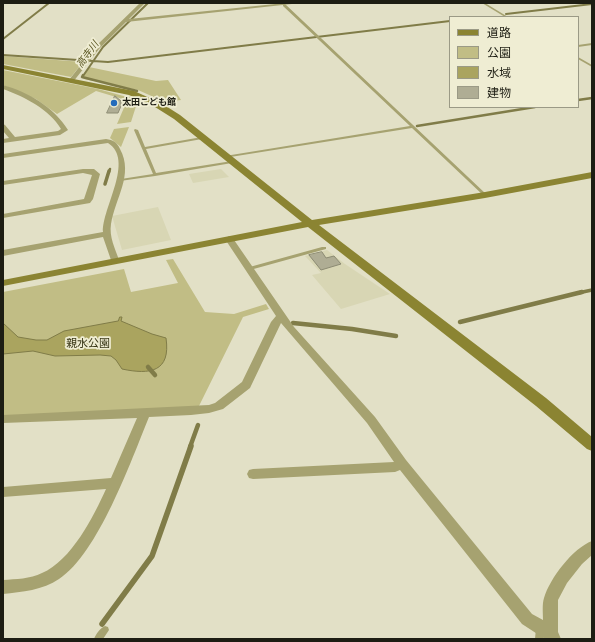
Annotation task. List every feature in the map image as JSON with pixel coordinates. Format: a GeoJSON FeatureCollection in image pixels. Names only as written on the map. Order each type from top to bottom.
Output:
{"type":"FeatureCollection","features":[{"type":"Feature","properties":{"kind":"street"},"geometry":{"type":"LineString","coordinates":[[71,80],[97,48],[143,3]]}},
{"type":"Feature","properties":{"kind":"street"},"geometry":{"type":"LineString","coordinates":[[125,21],[299,3]]}},
{"type":"Feature","properties":{"kind":"street"},"geometry":{"type":"LineString","coordinates":[[3,67],[131,93],[144,98],[177,117],[312,224],[542,402],[592,445]]}},
{"type":"Feature","properties":{"kind":"street"},"geometry":{"type":"LineString","coordinates":[[3,87],[39,104],[58,120],[65,130],[60,133],[3,141]]}},
{"type":"Feature","properties":{"kind":"street"},"geometry":{"type":"LineString","coordinates":[[3,126],[14,139]]}},
{"type":"Feature","properties":{"kind":"street"},"geometry":{"type":"LineString","coordinates":[[3,156],[109,141],[120,152],[122,167],[121,180],[108,215],[106,234],[114,260]]}},
{"type":"Feature","properties":{"kind":"street"},"geometry":{"type":"LineString","coordinates":[[3,183],[91,170],[96,174],[89,199],[87,201],[3,216]]}},
{"type":"Feature","properties":{"kind":"street"},"geometry":{"type":"LineString","coordinates":[[3,283],[114,260],[592,175]]}},
{"type":"Feature","properties":{"kind":"street"},"geometry":{"type":"LineString","coordinates":[[3,253],[106,234]]}},
{"type":"Feature","properties":{"kind":"street"},"geometry":{"type":"LineString","coordinates":[[229,239],[290,329],[371,420],[402,464],[517,608],[527,619],[546,634]]}},
{"type":"Feature","properties":{"kind":"street"},"geometry":{"type":"LineString","coordinates":[[3,420],[209,409],[219,406],[232,398],[246,385],[276,322],[282,317]]}},
{"type":"Feature","properties":{"kind":"street"},"geometry":{"type":"LineString","coordinates":[[3,587],[42,580],[58,572],[78,549],[94,526],[145,412]]}},
{"type":"Feature","properties":{"kind":"street"},"geometry":{"type":"LineString","coordinates":[[253,474],[395,467],[402,464]]}},
{"type":"Feature","properties":{"kind":"street"},"geometry":{"type":"LineString","coordinates":[[3,492],[114,483]]}},
{"type":"Feature","properties":{"kind":"street"},"geometry":{"type":"LineString","coordinates":[[546,634],[551,599],[567,572],[577,559],[592,547]]}},
{"type":"Feature","properties":{"kind":"lane"},"geometry":{"type":"LineString","coordinates":[[483,3],[505,16]]}},
{"type":"Feature","properties":{"kind":"lane"},"geometry":{"type":"LineString","coordinates":[[284,5],[485,195]]}},
{"type":"Feature","properties":{"kind":"lane"},"geometry":{"type":"LineString","coordinates":[[579,46],[592,44]]}},
{"type":"Feature","properties":{"kind":"lane"},"geometry":{"type":"LineString","coordinates":[[579,59],[592,66]]}},
{"type":"Feature","properties":{"kind":"lane"},"geometry":{"type":"LineString","coordinates":[[121,180],[156,175],[229,159],[412,127]]}},
{"type":"Feature","properties":{"kind":"lane"},"geometry":{"type":"LineString","coordinates":[[136,130],[156,175]]}},
{"type":"Feature","properties":{"kind":"lane"},"geometry":{"type":"LineString","coordinates":[[144,148],[202,138]]}},
{"type":"Feature","properties":{"kind":"lane"},"geometry":{"type":"LineString","coordinates":[[248,269],[324,248]]}},
{"type":"Feature","properties":{"kind":"lane"},"geometry":{"type":"LineString","coordinates":[[98,639],[105,630]]}},
{"type":"Feature","properties":{"kind":"shaded area"},"geometry":{"type":"Polygon","coordinates":[[[221,169],[229,177],[193,183],[189,174],[221,169]]]}},
{"type":"Feature","properties":{"kind":"shaded area"},"geometry":{"type":"Polygon","coordinates":[[[158,207],[171,240],[122,250],[112,216],[158,207]]]}},
{"type":"Feature","properties":{"kind":"shaded area"},"geometry":{"type":"Polygon","coordinates":[[[327,250],[390,294],[341,309],[312,275],[321,273],[305,256],[327,250]]]}},
{"type":"Feature","properties":{"kind":"green space"},"geometry":{"type":"Polygon","coordinates":[[[3,56],[83,62],[71,77],[3,64],[3,56]]]}},
{"type":"Feature","properties":{"kind":"green space"},"geometry":{"type":"Polygon","coordinates":[[[89,67],[156,81],[168,80],[181,100],[165,102],[138,90],[84,79],[82,76],[89,67]]]}},
{"type":"Feature","properties":{"kind":"green space"},"geometry":{"type":"Polygon","coordinates":[[[3,70],[98,89],[138,100],[131,122],[117,124],[126,100],[96,91],[57,114],[36,99],[3,85],[3,70]]]}},
{"type":"Feature","properties":{"kind":"green space"},"geometry":{"type":"Polygon","coordinates":[[[129,127],[121,147],[110,138],[114,129],[129,127]]]}},
{"type":"Feature","properties":{"kind":"green space","name":"親水公園"},"geometry":{"type":"Polygon","coordinates":[[[173,259],[205,312],[234,314],[266,304],[269,309],[243,317],[198,408],[3,416],[3,292],[124,269],[131,292],[178,283],[166,260],[173,259]]]}},
{"type":"Feature","properties":{"kind":"water"},"geometry":{"type":"Polygon","coordinates":[[[120,317],[122,317],[121,321],[152,334],[166,338],[167,349],[162,364],[150,371],[132,371],[122,369],[116,360],[111,356],[55,356],[33,351],[3,354],[3,323],[18,337],[47,340],[64,331],[118,321],[120,317]]]}},
{"type":"Feature","properties":{"kind":"building"},"geometry":{"type":"Polygon","coordinates":[[[115,96],[121,101],[121,106],[118,113],[107,113],[115,96]]]}},
{"type":"Feature","properties":{"kind":"building"},"geometry":{"type":"Polygon","coordinates":[[[322,252],[326,258],[334,256],[341,264],[321,270],[309,255],[322,252]]]}},
{"type":"Feature","properties":{"kind":"waterway"},"geometry":{"type":"LineString","coordinates":[[3,39],[49,3]]}},
{"type":"Feature","properties":{"kind":"waterway","name":"高寺川"},"geometry":{"type":"LineString","coordinates":[[93,61],[103,47],[148,3]]}},
{"type":"Feature","properties":{"kind":"waterway"},"geometry":{"type":"LineString","coordinates":[[506,14],[592,4]]}},
{"type":"Feature","properties":{"kind":"waterway"},"geometry":{"type":"LineString","coordinates":[[93,61],[108,62],[449,21]]}},
{"type":"Feature","properties":{"kind":"waterway"},"geometry":{"type":"LineString","coordinates":[[3,55],[93,61]]}},
{"type":"Feature","properties":{"kind":"waterway","name":"高寺川"},"geometry":{"type":"LineString","coordinates":[[83,76],[93,61]]}},
{"type":"Feature","properties":{"kind":"waterway","name":"高寺川"},"geometry":{"type":"LineString","coordinates":[[83,75],[82,77],[137,91]]}},
{"type":"Feature","properties":{"kind":"waterway"},"geometry":{"type":"LineString","coordinates":[[579,100],[592,98]]}},
{"type":"Feature","properties":{"kind":"waterway"},"geometry":{"type":"LineString","coordinates":[[417,126],[529,108]]}},
{"type":"Feature","properties":{"kind":"waterway","name":"高寺川"},"geometry":{"type":"LineString","coordinates":[[105,184],[109,171]]}},
{"type":"Feature","properties":{"kind":"waterway"},"geometry":{"type":"LineString","coordinates":[[578,293],[592,290]]}},
{"type":"Feature","properties":{"kind":"waterway"},"geometry":{"type":"LineString","coordinates":[[460,322],[582,292]]}},
{"type":"Feature","properties":{"kind":"waterway"},"geometry":{"type":"LineString","coordinates":[[293,323],[352,329],[396,336]]}},
{"type":"Feature","properties":{"kind":"waterway"},"geometry":{"type":"LineString","coordinates":[[148,367],[155,375]]}},
{"type":"Feature","properties":{"kind":"waterway"},"geometry":{"type":"LineString","coordinates":[[190,447],[198,425]]}},
{"type":"Feature","properties":{"kind":"waterway"},"geometry":{"type":"LineString","coordinates":[[102,624],[152,556],[191,446]]}},
{"type":"Feature","properties":{"kind":"place","name":"太田こども館"},"geometry":{"type":"Point","coordinates":[114,103]}}]}
